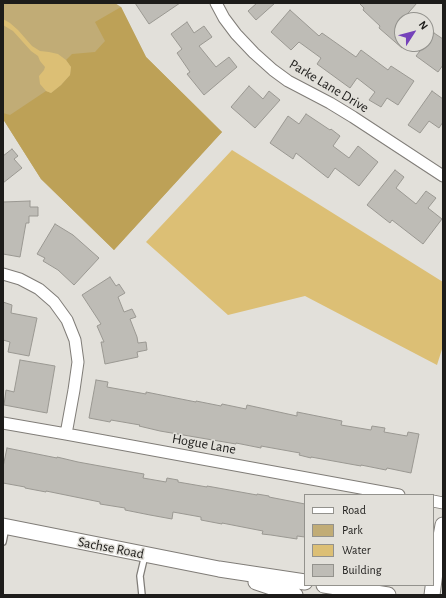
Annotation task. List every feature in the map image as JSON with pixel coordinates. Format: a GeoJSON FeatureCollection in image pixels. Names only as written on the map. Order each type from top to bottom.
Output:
{"type":"FeatureCollection","features":[{"type":"Feature","properties":{"kind":"main road"},"geometry":{"type":"LineString","coordinates":[[434,582],[443,525]]}},
{"type":"Feature","properties":{"kind":"main road","name":"Sachse Road"},"geometry":{"type":"LineString","coordinates":[[4,527],[219,569],[304,582]]}},
{"type":"Feature","properties":{"kind":"main road","name":"Sachse Road"},"geometry":{"type":"LineString","coordinates":[[219,569],[295,595]]}},
{"type":"Feature","properties":{"kind":"main road"},"geometry":{"type":"LineString","coordinates":[[330,586],[388,595]]}},
{"type":"Feature","properties":{"kind":"street","name":"Parke Lane Drive"},"geometry":{"type":"LineString","coordinates":[[216,3],[224,18],[236,34],[273,70],[288,81],[353,117],[443,176]]}},
{"type":"Feature","properties":{"kind":"street"},"geometry":{"type":"LineString","coordinates":[[3,274],[20,279],[39,289],[54,302],[67,320],[75,340],[78,362],[66,434]]}},
{"type":"Feature","properties":{"kind":"street","name":"Hogue Lane"},"geometry":{"type":"LineString","coordinates":[[3,423],[394,494]]}},
{"type":"Feature","properties":{"kind":"lane"},"geometry":{"type":"LineString","coordinates":[[3,542],[4,527]]}},
{"type":"Feature","properties":{"kind":"lane"},"geometry":{"type":"LineString","coordinates":[[142,595],[140,576],[145,554]]}},
{"type":"Feature","properties":{"kind":"green space"},"geometry":{"type":"Polygon","coordinates":[[[3,3],[115,3],[121,7],[146,57],[222,132],[114,250],[41,179],[3,119],[3,3]]]}},
{"type":"Feature","properties":{"kind":"shaded area"},"geometry":{"type":"Polygon","coordinates":[[[121,7],[146,57],[222,132],[114,250],[41,179],[3,119],[3,113],[10,115],[46,91],[51,93],[61,85],[70,75],[71,67],[66,60],[72,54],[95,52],[105,41],[95,22],[121,7]]]}},
{"type":"Feature","properties":{"kind":"water"},"geometry":{"type":"Polygon","coordinates":[[[3,19],[18,30],[32,46],[40,51],[58,54],[66,60],[71,67],[70,75],[51,93],[46,91],[40,84],[39,76],[45,67],[38,56],[31,51],[13,31],[3,25],[3,19]]]}},
{"type":"Feature","properties":{"kind":"water"},"geometry":{"type":"Polygon","coordinates":[[[232,150],[443,282],[443,346],[437,365],[305,296],[228,315],[146,242],[232,150]]]}},
{"type":"Feature","properties":{"kind":"building"},"geometry":{"type":"Polygon","coordinates":[[[135,3],[180,3],[149,24],[135,3]]]}},
{"type":"Feature","properties":{"kind":"building"},"geometry":{"type":"Polygon","coordinates":[[[257,3],[275,3],[256,20],[248,11],[257,3]]]}},
{"type":"Feature","properties":{"kind":"building"},"geometry":{"type":"Polygon","coordinates":[[[359,3],[417,3],[409,12],[394,12],[394,41],[379,28],[380,26],[363,10],[364,8],[359,3]]]}},
{"type":"Feature","properties":{"kind":"building"},"geometry":{"type":"Polygon","coordinates":[[[290,10],[319,36],[322,33],[356,57],[361,50],[388,70],[391,66],[414,81],[398,105],[387,98],[381,107],[369,100],[375,92],[357,78],[350,88],[317,64],[321,58],[299,42],[291,50],[271,32],[290,10]]]}},
{"type":"Feature","properties":{"kind":"building"},"geometry":{"type":"Polygon","coordinates":[[[187,22],[194,33],[204,26],[212,37],[199,46],[216,67],[229,57],[237,67],[204,95],[187,74],[190,72],[177,53],[182,49],[171,34],[187,22]]]}},
{"type":"Feature","properties":{"kind":"building"},"geometry":{"type":"Polygon","coordinates":[[[434,33],[443,39],[443,65],[438,72],[416,56],[419,52],[434,52],[434,33]]]}},
{"type":"Feature","properties":{"kind":"building"},"geometry":{"type":"Polygon","coordinates":[[[249,86],[263,99],[269,91],[280,100],[255,128],[231,107],[249,86]]]}},
{"type":"Feature","properties":{"kind":"building"},"geometry":{"type":"Polygon","coordinates":[[[432,91],[443,99],[443,122],[439,128],[429,121],[420,133],[408,125],[432,91]]]}},
{"type":"Feature","properties":{"kind":"building"},"geometry":{"type":"Polygon","coordinates":[[[306,114],[340,136],[333,146],[349,158],[358,146],[378,162],[359,186],[335,168],[328,178],[296,153],[293,159],[270,143],[288,116],[299,124],[306,114]]]}},
{"type":"Feature","properties":{"kind":"building"},"geometry":{"type":"Polygon","coordinates":[[[12,149],[18,156],[14,159],[22,168],[3,183],[3,156],[12,149]]]}},
{"type":"Feature","properties":{"kind":"building"},"geometry":{"type":"Polygon","coordinates":[[[395,170],[404,177],[396,188],[416,204],[426,191],[436,198],[428,208],[442,219],[423,244],[392,220],[390,223],[367,205],[395,170]]]}},
{"type":"Feature","properties":{"kind":"building"},"geometry":{"type":"Polygon","coordinates":[[[30,201],[30,207],[38,207],[38,216],[29,216],[29,223],[26,223],[20,257],[3,254],[3,202],[30,201]]]}},
{"type":"Feature","properties":{"kind":"building"},"geometry":{"type":"Polygon","coordinates":[[[55,224],[73,235],[99,258],[74,285],[58,270],[43,261],[45,258],[37,254],[55,224]]]}},
{"type":"Feature","properties":{"kind":"building"},"geometry":{"type":"Polygon","coordinates":[[[110,277],[116,286],[119,284],[125,293],[118,297],[124,312],[132,309],[136,317],[130,319],[138,343],[146,342],[147,350],[137,352],[138,357],[105,364],[101,342],[104,342],[97,326],[101,324],[82,295],[110,277]]]}},
{"type":"Feature","properties":{"kind":"building"},"geometry":{"type":"Polygon","coordinates":[[[3,302],[12,305],[11,313],[37,318],[29,356],[8,352],[10,342],[3,340],[3,302]]]}},
{"type":"Feature","properties":{"kind":"building"},"geometry":{"type":"Polygon","coordinates":[[[20,360],[55,366],[47,413],[4,405],[6,390],[14,392],[20,360]]]}},
{"type":"Feature","properties":{"kind":"building"},"geometry":{"type":"Polygon","coordinates":[[[96,380],[108,382],[107,387],[146,394],[146,392],[196,402],[221,406],[222,404],[246,409],[247,405],[297,416],[297,412],[342,421],[341,425],[371,430],[372,426],[385,428],[384,432],[407,436],[408,432],[419,434],[411,473],[387,468],[386,470],[311,458],[299,455],[300,453],[160,431],[139,426],[140,425],[111,420],[110,422],[89,418],[96,380]]]}},
{"type":"Feature","properties":{"kind":"building"},"geometry":{"type":"Polygon","coordinates":[[[7,448],[144,474],[143,478],[166,482],[167,478],[178,480],[178,482],[269,496],[304,504],[304,537],[297,536],[297,539],[262,534],[263,531],[201,520],[201,517],[173,512],[172,519],[125,510],[125,508],[100,504],[100,502],[3,483],[3,467],[7,448]]]}}]}
